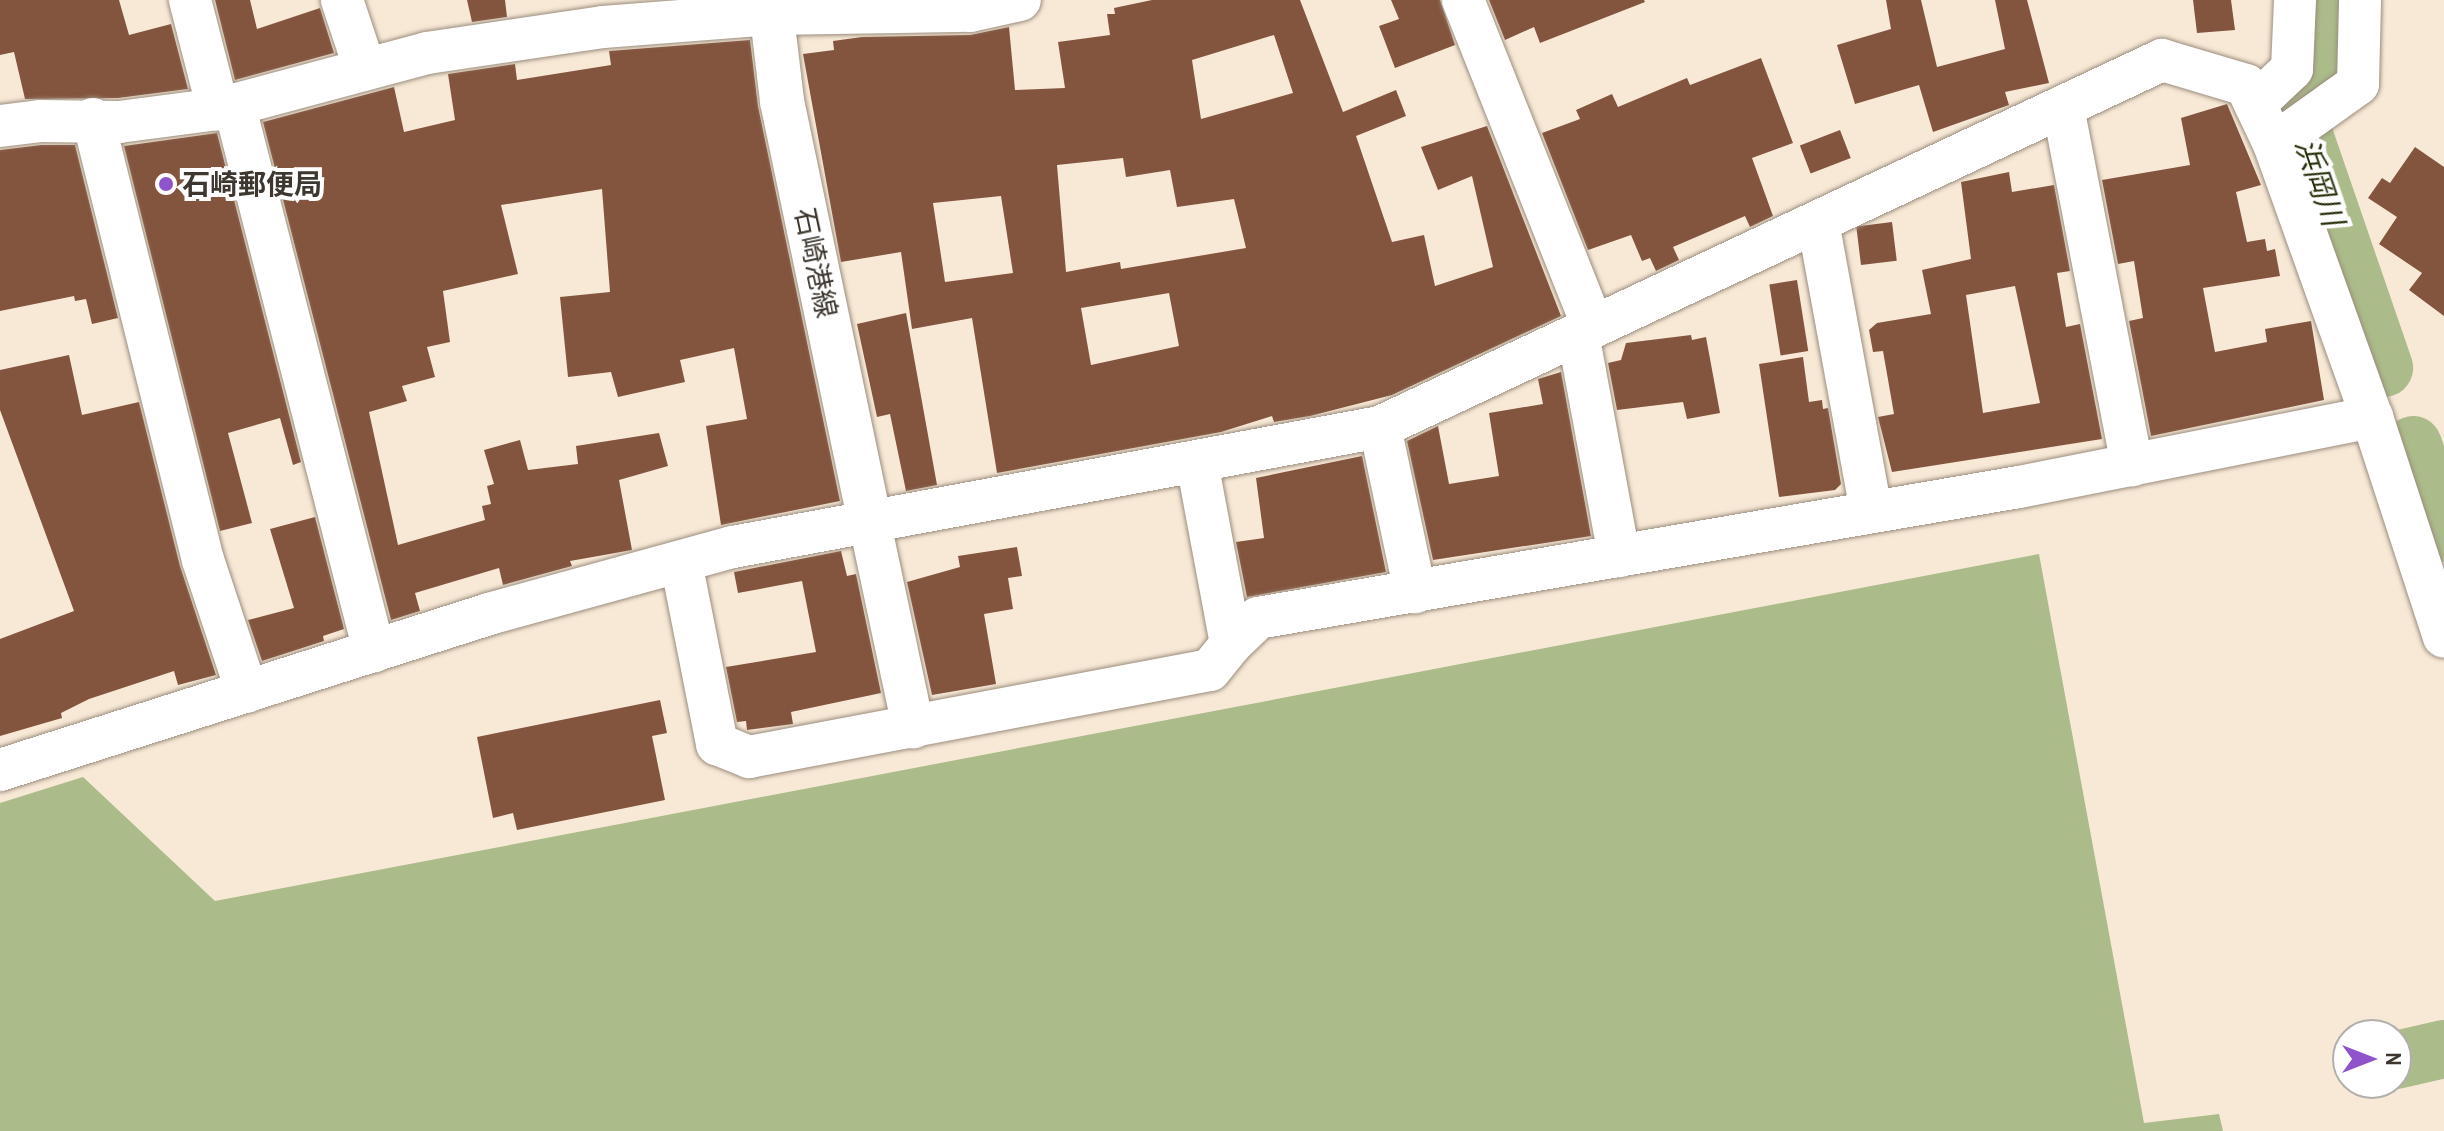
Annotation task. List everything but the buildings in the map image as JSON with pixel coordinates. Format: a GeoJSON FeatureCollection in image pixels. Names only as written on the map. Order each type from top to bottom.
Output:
{"type":"FeatureCollection","features":[{"type":"Feature","properties":{"kind":"main road","name":"石崎港線"},"geometry":{"type":"LineString","coordinates":[[771,7],[782,101],[870,524]]}},
{"type":"Feature","properties":{"kind":"street"},"geometry":{"type":"LineString","coordinates":[[190,0],[226,107],[374,651]]}},
{"type":"Feature","properties":{"kind":"street"},"geometry":{"type":"LineString","coordinates":[[342,0],[365,69]]}},
{"type":"Feature","properties":{"kind":"street"},"geometry":{"type":"LineString","coordinates":[[0,126],[93,119],[119,122],[226,107],[427,53],[603,27],[771,7],[970,11],[1020,0]]}},
{"type":"Feature","properties":{"kind":"street"},"geometry":{"type":"LineString","coordinates":[[1463,0],[1586,331],[1619,556]]}},
{"type":"Feature","properties":{"kind":"street"},"geometry":{"type":"LineString","coordinates":[[2255,104],[2292,69],[2295,0]]}},
{"type":"Feature","properties":{"kind":"street"},"geometry":{"type":"LineString","coordinates":[[2274,144],[2352,93],[2358,84],[2360,0]]}},
{"type":"Feature","properties":{"kind":"street"},"geometry":{"type":"LineString","coordinates":[[0,770],[374,651],[733,547],[1380,427],[2162,60],[2246,85],[2274,144],[2372,417],[2444,637]]}},
{"type":"Feature","properties":{"kind":"street"},"geometry":{"type":"LineString","coordinates":[[2063,107],[2132,465]]}},
{"type":"Feature","properties":{"kind":"street"},"geometry":{"type":"LineString","coordinates":[[93,119],[203,560],[247,692]]}},
{"type":"Feature","properties":{"kind":"street"},"geometry":{"type":"LineString","coordinates":[[1818,222],[1871,512]]}},
{"type":"Feature","properties":{"kind":"street"},"geometry":{"type":"LineString","coordinates":[[681,562],[717,744],[749,757],[1210,670],[1258,618],[2132,465],[2372,417]]}},
{"type":"Feature","properties":{"kind":"street"},"geometry":{"type":"LineString","coordinates":[[1380,427],[1415,592]]}},
{"type":"Feature","properties":{"kind":"street"},"geometry":{"type":"LineString","coordinates":[[1197,463],[1231,644]]}},
{"type":"Feature","properties":{"kind":"street"},"geometry":{"type":"LineString","coordinates":[[870,524],[913,727]]}},
{"type":"Feature","properties":{"kind":"shaded area"},"geometry":{"type":"Polygon","coordinates":[[[2039,554],[2144,1123],[2219,1114],[2223,1131],[0,1131],[0,803],[83,777],[215,901],[2039,554]]]}},
{"type":"Feature","properties":{"kind":"waterway","name":"浜岡川"},"geometry":{"type":"LineString","coordinates":[[2323,0],[2319,74],[2294,106],[2384,368]]}},
{"type":"Feature","properties":{"kind":"waterway","name":"浜岡川"},"geometry":{"type":"LineString","coordinates":[[2413,445],[2444,533]]}},
{"type":"Feature","properties":{"kind":"waterway","name":"浜岡川"},"geometry":{"type":"LineString","coordinates":[[2412,1056],[2444,1049]]}},
{"type":"Feature","properties":{"kind":"place","name":"石崎郵便局"},"geometry":{"type":"Point","coordinates":[166,184]}}]}
